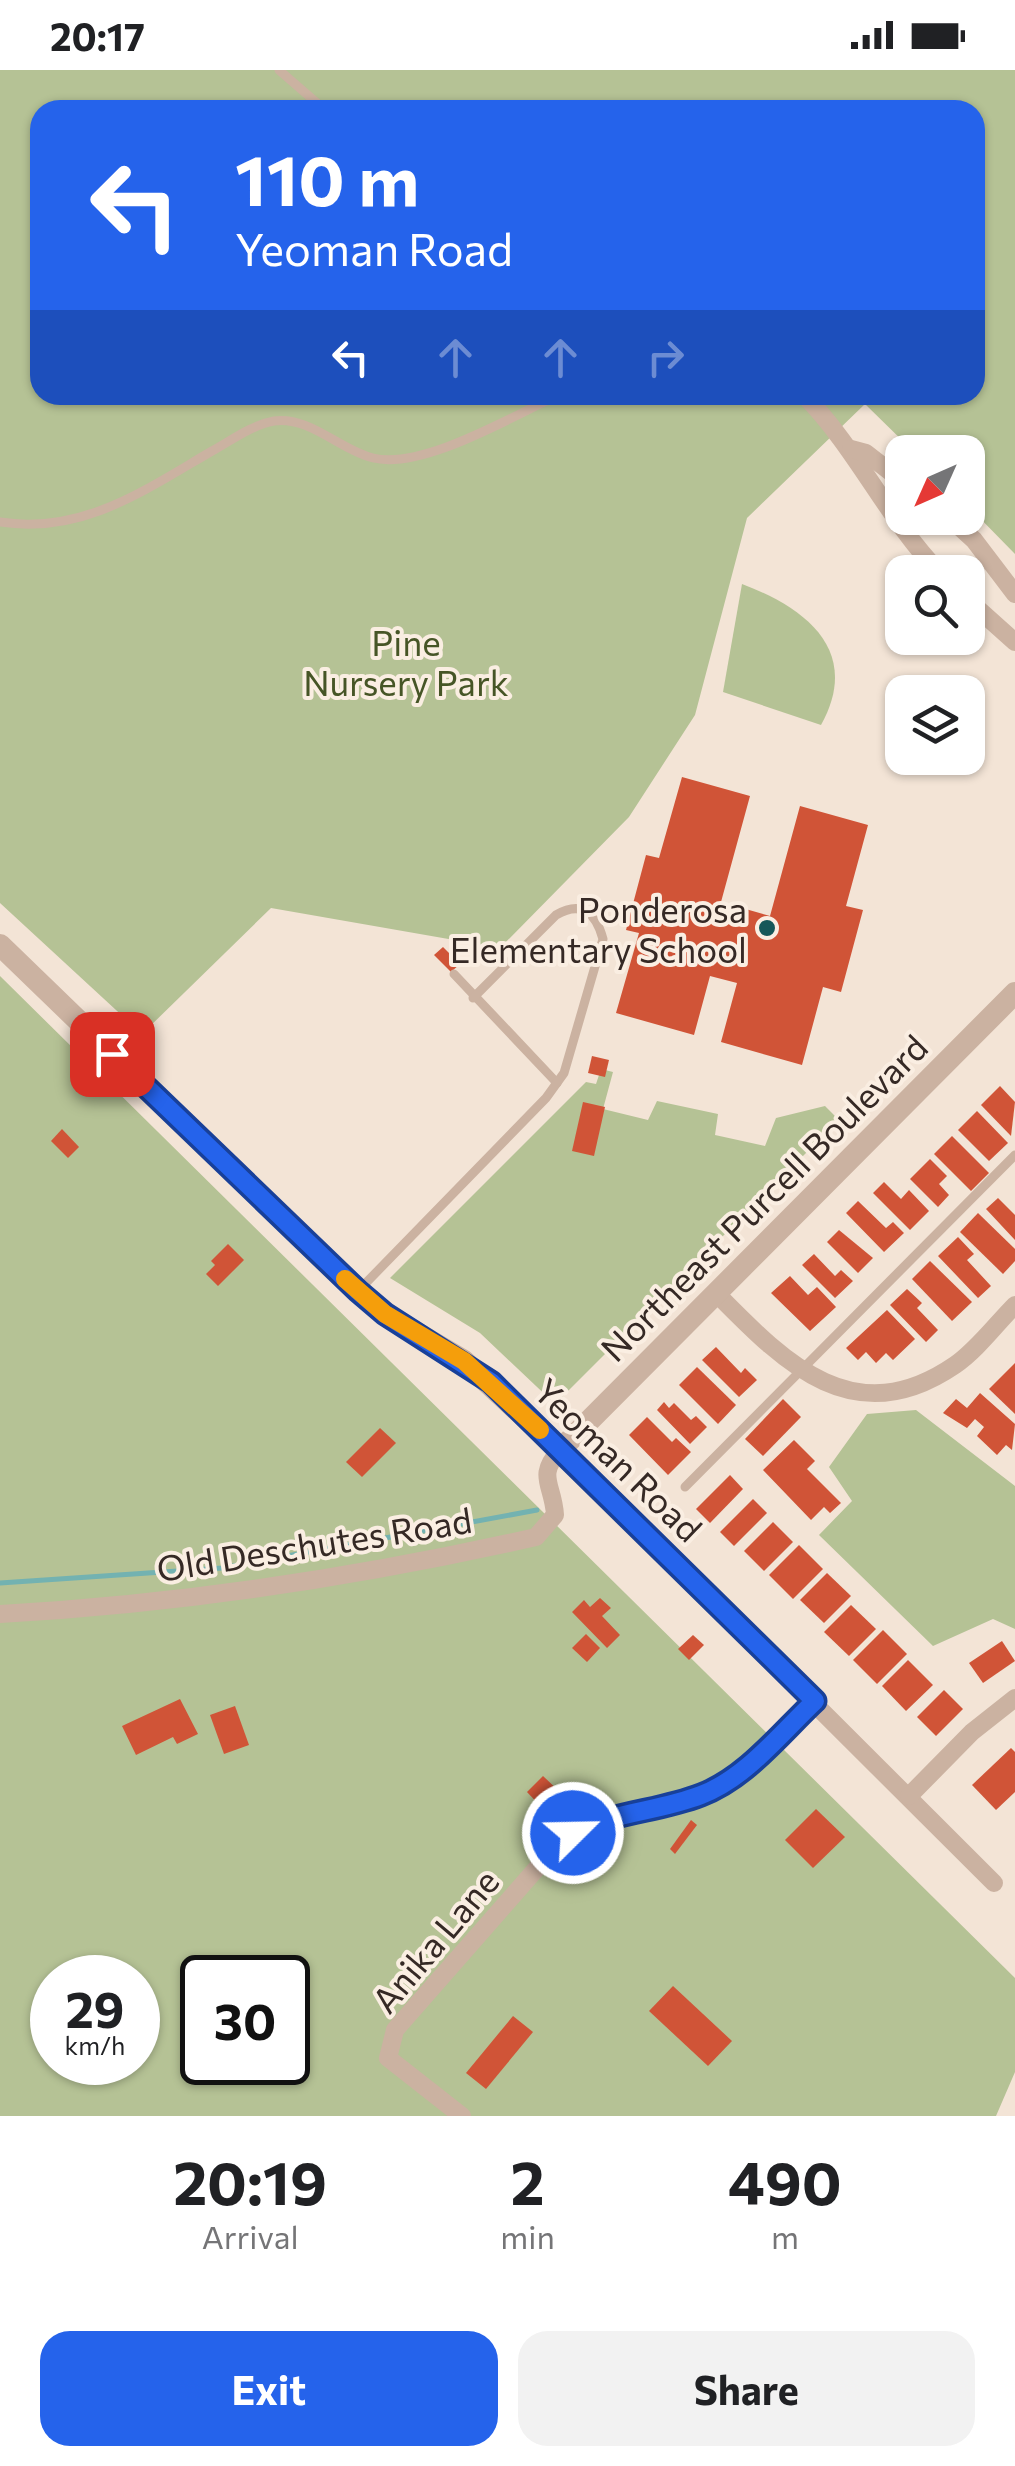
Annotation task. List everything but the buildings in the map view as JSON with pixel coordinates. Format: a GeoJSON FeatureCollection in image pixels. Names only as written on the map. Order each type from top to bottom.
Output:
{"type":"FeatureCollection","features":[{"type":"Feature","properties":{"kind":"street"},"geometry":{"type":"LineString","coordinates":[[813,405],[850,448],[898,527],[924,555]]}},
{"type":"Feature","properties":{"kind":"street"},"geometry":{"type":"LineString","coordinates":[[850,448],[866,453],[885,468]]}},
{"type":"Feature","properties":{"kind":"street"},"geometry":{"type":"LineString","coordinates":[[969,535],[1015,594]]}},
{"type":"Feature","properties":{"kind":"street"},"geometry":{"type":"LineString","coordinates":[[985,615],[1015,642]]}},
{"type":"Feature","properties":{"kind":"street","name":"Yeoman Road"},"geometry":{"type":"LineString","coordinates":[[0,945],[358,1291],[385,1314],[477,1372],[560,1450],[994,1882]]}},
{"type":"Feature","properties":{"kind":"street","name":"Northeast Purcell Boulevard"},"geometry":{"type":"LineString","coordinates":[[560,1450],[1015,993]]}},
{"type":"Feature","properties":{"kind":"street"},"geometry":{"type":"LineString","coordinates":[[716,1292],[779,1357],[798,1370],[848,1389],[877,1392],[916,1384],[955,1365],[1015,1306]]}},
{"type":"Feature","properties":{"kind":"street","name":"Old Deschutes Road"},"geometry":{"type":"LineString","coordinates":[[0,1614],[197,1598],[363,1574],[536,1537],[555,1515],[554,1494],[545,1475],[546,1466],[560,1450]]}},
{"type":"Feature","properties":{"kind":"street"},"geometry":{"type":"LineString","coordinates":[[909,1796],[972,1732],[1015,1698]]}},
{"type":"Feature","properties":{"kind":"street","name":"Anika Lane"},"geometry":{"type":"LineString","coordinates":[[462,2116],[388,2058],[395,2030],[544,1860],[573,1833],[606,1816],[701,1795],[734,1779],[815,1701]]}},
{"type":"Feature","properties":{"kind":"lane"},"geometry":{"type":"LineString","coordinates":[[279,70],[314,100]]}},
{"type":"Feature","properties":{"kind":"lane"},"geometry":{"type":"LineString","coordinates":[[0,522],[42,525],[98,514],[241,434],[278,420],[301,424],[369,458],[390,462],[417,458],[536,405]]}},
{"type":"Feature","properties":{"kind":"lane"},"geometry":{"type":"LineString","coordinates":[[358,1291],[557,1083],[578,1030],[603,939],[598,920],[584,908],[570,907],[556,916],[473,998]]}},
{"type":"Feature","properties":{"kind":"lane"},"geometry":{"type":"LineString","coordinates":[[454,974],[557,1083]]}},
{"type":"Feature","properties":{"kind":"lane"},"geometry":{"type":"LineString","coordinates":[[685,1487],[1015,1155]]}},
{"type":"Feature","properties":{"kind":"green space","name":"Pine Nursery Park"},"geometry":{"type":"Polygon","coordinates":[[[0,70],[1015,70],[1015,554],[985,523],[985,435],[897,435],[866,405],[985,405],[985,100],[30,100],[30,405],[864,405],[747,518],[695,715],[629,817],[500,948],[271,908],[142,1034],[0,903],[0,70]]]}},
{"type":"Feature","properties":{"kind":"green space"},"geometry":{"type":"Polygon","coordinates":[[[742,584],[787,606],[821,636],[831,654],[835,675],[832,699],[821,725],[723,692],[742,584]]]}},
{"type":"Feature","properties":{"kind":"green space"},"geometry":{"type":"Polygon","coordinates":[[[0,976],[1015,1978],[1015,2072],[996,2116],[0,2116],[0,976]]]}},
{"type":"Feature","properties":{"kind":"green space"},"geometry":{"type":"Polygon","coordinates":[[[601,1069],[613,1072],[603,1109],[648,1120],[657,1101],[718,1114],[715,1135],[765,1146],[776,1118],[825,1106],[839,1120],[555,1404],[480,1333],[390,1278],[586,1082],[596,1084],[601,1069]]]}},
{"type":"Feature","properties":{"kind":"green space"},"geometry":{"type":"Polygon","coordinates":[[[916,1410],[1015,1486],[1015,1629],[993,1619],[933,1646],[819,1535],[852,1501],[829,1467],[867,1414],[916,1410]]]}},
{"type":"Feature","properties":{"kind":"waterway"},"geometry":{"type":"LineString","coordinates":[[0,1583],[222,1568],[537,1510]]}},
{"type":"Feature","properties":{"kind":"slow traffic"},"geometry":{"type":"LineString","coordinates":[[345,1279],[385,1314],[464,1361],[540,1430]]}},
{"type":"Feature","properties":{"kind":"place","name":"Ponderosa Elementary School"},"geometry":{"type":"Point","coordinates":[767,928]}},
{"type":"Feature","properties":{"kind":"route"},"geometry":{"type":"LineString","coordinates":[[112,1054],[358,1291],[385,1314],[464,1361],[491,1382],[815,1701],[734,1779],[701,1795],[606,1816],[573,1833]]}}]}
